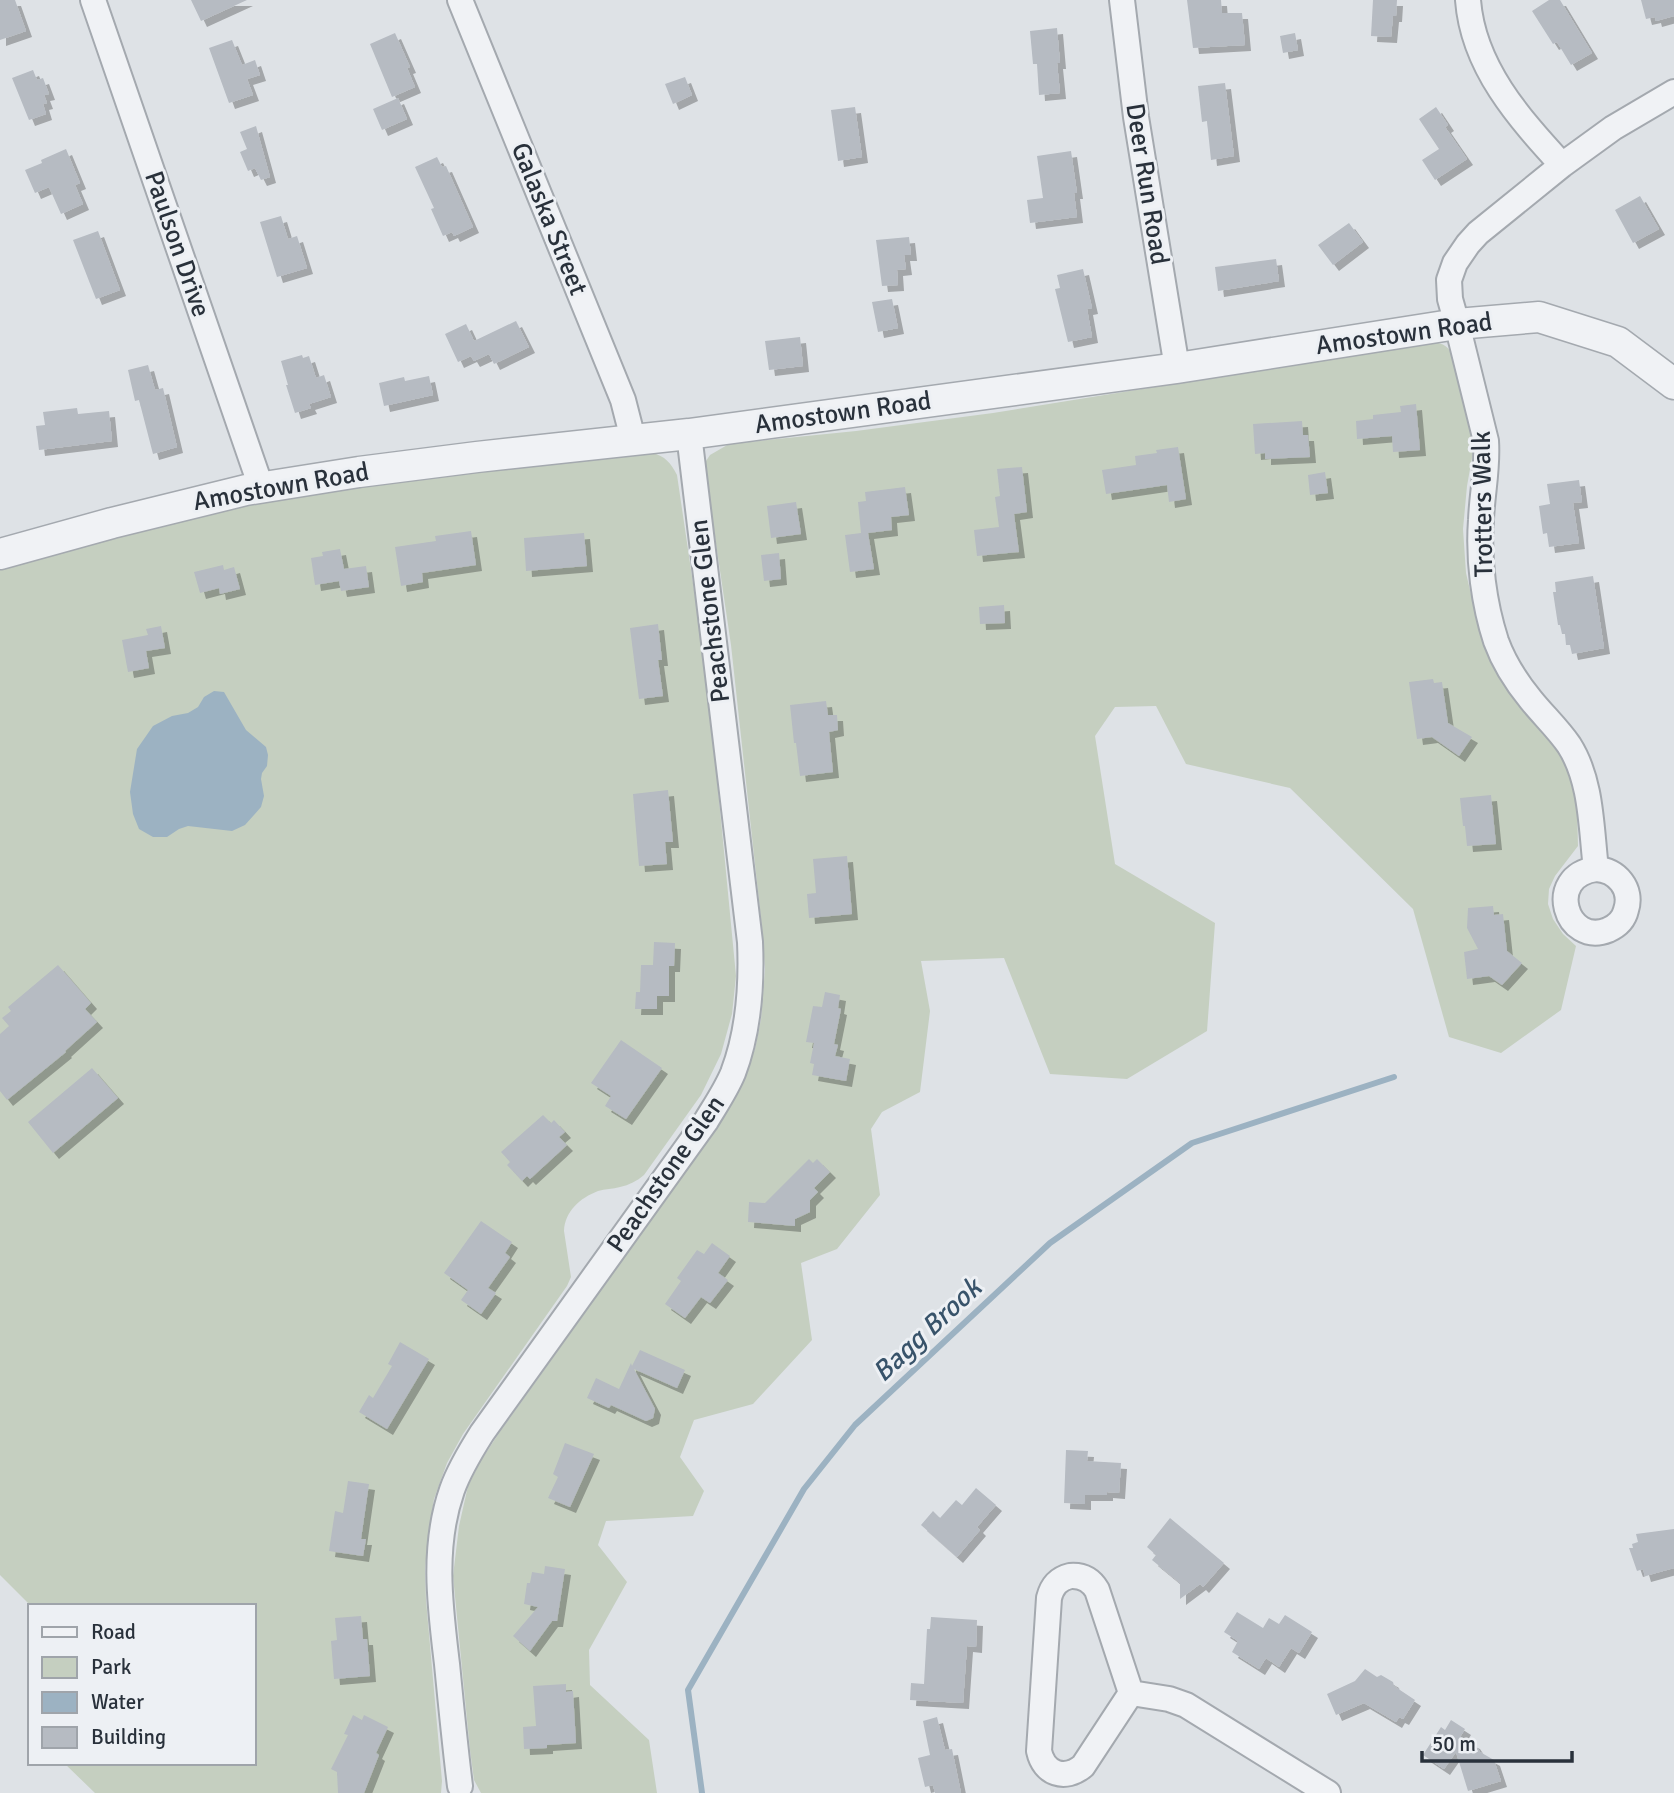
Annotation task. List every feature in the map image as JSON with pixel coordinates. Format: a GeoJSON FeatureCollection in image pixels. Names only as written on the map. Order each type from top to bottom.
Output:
{"type":"FeatureCollection","features":[{"type":"Feature","properties":{"kind":"street","name":"Paulson Drive"},"geometry":{"type":"LineString","coordinates":[[93,0],[261,487]]}},
{"type":"Feature","properties":{"kind":"street","name":"Galaska Street"},"geometry":{"type":"LineString","coordinates":[[460,0],[623,400],[633,439]]}},
{"type":"Feature","properties":{"kind":"street","name":"Deer Run Road"},"geometry":{"type":"LineString","coordinates":[[1122,0],[1136,117],[1177,368]]}},
{"type":"Feature","properties":{"kind":"street"},"geometry":{"type":"LineString","coordinates":[[1468,0],[1474,33],[1492,75],[1523,122],[1562,165]]}},
{"type":"Feature","properties":{"kind":"street","name":"Trotters Walk"},"geometry":{"type":"LineString","coordinates":[[1596,869],[1589,807],[1580,767],[1559,731],[1531,700],[1507,665],[1492,627],[1480,540],[1488,460],[1486,441],[1448,290],[1451,270],[1478,233],[1562,165],[1613,128],[1674,92]]}},
{"type":"Feature","properties":{"kind":"street","name":"Amostown Road"},"geometry":{"type":"LineString","coordinates":[[0,554],[261,487],[359,472],[689,434],[1177,368],[1457,324],[1539,317],[1618,342],[1674,384]]}},
{"type":"Feature","properties":{"kind":"street","name":"Peachstone Glen"},"geometry":{"type":"LineString","coordinates":[[460,1791],[440,1607],[439,1572],[441,1536],[452,1491],[482,1433],[706,1121],[732,1074],[747,1023],[751,983],[750,942],[689,434]]}},
{"type":"Feature","properties":{"kind":"street"},"geometry":{"type":"LineString","coordinates":[[1079,1576],[1086,1578],[1095,1587],[1131,1693],[1080,1769],[1064,1774],[1056,1773],[1046,1766],[1039,1751],[1049,1598],[1054,1587],[1063,1578],[1079,1576]]}},
{"type":"Feature","properties":{"kind":"street"},"geometry":{"type":"LineString","coordinates":[[1131,1693],[1161,1697],[1186,1705],[1328,1793]]}},
{"type":"Feature","properties":{"kind":"green space"},"geometry":{"type":"Polygon","coordinates":[[[1432,342],[1446,346],[1454,358],[1472,434],[1473,452],[1463,529],[1466,573],[1480,633],[1493,664],[1510,693],[1560,753],[1571,779],[1577,806],[1578,846],[1555,876],[1549,889],[1548,904],[1553,919],[1563,934],[1576,946],[1561,1010],[1501,1053],[1449,1037],[1413,909],[1290,788],[1186,764],[1156,706],[1115,707],[1095,736],[1115,864],[1215,923],[1207,1031],[1127,1079],[1050,1074],[1004,958],[921,961],[930,1011],[920,1092],[882,1112],[871,1129],[880,1195],[837,1249],[801,1263],[812,1340],[753,1404],[694,1420],[680,1457],[704,1491],[693,1516],[606,1521],[598,1545],[627,1582],[589,1650],[590,1685],[649,1740],[657,1793],[481,1793],[474,1780],[470,1750],[453,1576],[459,1526],[468,1486],[499,1433],[721,1122],[755,1049],[761,1019],[765,969],[761,919],[731,645],[706,461],[710,455],[729,444],[993,413],[1432,342]]]}},
{"type":"Feature","properties":{"kind":"green space"},"geometry":{"type":"Polygon","coordinates":[[[652,453],[661,456],[677,475],[708,685],[736,976],[732,1014],[721,1054],[701,1095],[644,1175],[627,1185],[591,1194],[570,1211],[564,1231],[571,1277],[567,1286],[463,1434],[447,1463],[434,1499],[425,1569],[441,1793],[95,1793],[66,1765],[256,1765],[256,1604],[32,1604],[28,1603],[0,1575],[0,567],[232,507],[407,479],[652,453]]]}},
{"type":"Feature","properties":{"kind":"water"},"geometry":{"type":"Polygon","coordinates":[[[214,691],[224,692],[246,730],[266,747],[268,755],[267,766],[261,779],[264,796],[261,807],[245,825],[232,831],[188,826],[167,837],[153,837],[139,829],[133,814],[130,792],[137,749],[153,726],[172,716],[188,713],[214,691]]]}},
{"type":"Feature","properties":{"kind":"building"},"geometry":{"type":"Polygon","coordinates":[[[0,0],[15,0],[26,31],[0,40],[0,0]]]}},
{"type":"Feature","properties":{"kind":"building"},"geometry":{"type":"Polygon","coordinates":[[[191,0],[247,0],[201,21],[191,0]]]}},
{"type":"Feature","properties":{"kind":"building"},"geometry":{"type":"Polygon","coordinates":[[[1187,0],[1221,0],[1222,13],[1242,13],[1245,45],[1193,48],[1187,0]]]}},
{"type":"Feature","properties":{"kind":"building"},"geometry":{"type":"Polygon","coordinates":[[[1373,0],[1397,0],[1391,37],[1371,36],[1373,0]]]}},
{"type":"Feature","properties":{"kind":"building"},"geometry":{"type":"Polygon","coordinates":[[[1549,0],[1560,0],[1592,53],[1571,65],[1557,42],[1553,44],[1532,11],[1549,0]]]}},
{"type":"Feature","properties":{"kind":"building"},"geometry":{"type":"Polygon","coordinates":[[[1641,0],[1674,0],[1674,16],[1656,21],[1655,17],[1646,19],[1641,0]]]}},
{"type":"Feature","properties":{"kind":"building"},"geometry":{"type":"Polygon","coordinates":[[[1057,28],[1060,93],[1039,95],[1037,64],[1033,64],[1030,31],[1057,28]]]}},
{"type":"Feature","properties":{"kind":"building"},"geometry":{"type":"Polygon","coordinates":[[[395,33],[410,67],[407,68],[415,87],[392,97],[370,44],[395,33]]]}},
{"type":"Feature","properties":{"kind":"building"},"geometry":{"type":"Polygon","coordinates":[[[1295,33],[1298,50],[1283,53],[1280,36],[1295,33]]]}},
{"type":"Feature","properties":{"kind":"building"},"geometry":{"type":"Polygon","coordinates":[[[232,40],[242,65],[255,60],[260,75],[247,79],[253,95],[229,103],[209,48],[232,40]]]}},
{"type":"Feature","properties":{"kind":"building"},"geometry":{"type":"Polygon","coordinates":[[[33,70],[37,80],[43,78],[49,94],[44,95],[47,103],[43,104],[46,114],[29,120],[12,78],[33,70]]]}},
{"type":"Feature","properties":{"kind":"building"},"geometry":{"type":"Polygon","coordinates":[[[685,77],[692,95],[673,104],[665,84],[685,77]]]}},
{"type":"Feature","properties":{"kind":"building"},"geometry":{"type":"Polygon","coordinates":[[[1225,83],[1234,156],[1211,160],[1207,121],[1202,122],[1198,86],[1225,83]]]}},
{"type":"Feature","properties":{"kind":"building"},"geometry":{"type":"Polygon","coordinates":[[[398,98],[407,119],[382,130],[373,109],[398,98]]]}},
{"type":"Feature","properties":{"kind":"building"},"geometry":{"type":"Polygon","coordinates":[[[855,107],[862,157],[838,161],[831,110],[855,107]]]}},
{"type":"Feature","properties":{"kind":"building"},"geometry":{"type":"Polygon","coordinates":[[[1436,107],[1448,125],[1445,127],[1467,159],[1435,180],[1422,160],[1439,149],[1419,119],[1436,107]]]}},
{"type":"Feature","properties":{"kind":"building"},"geometry":{"type":"Polygon","coordinates":[[[256,126],[270,177],[261,180],[255,168],[248,171],[240,152],[247,149],[240,132],[256,126]]]}},
{"type":"Feature","properties":{"kind":"building"},"geometry":{"type":"Polygon","coordinates":[[[66,149],[80,183],[75,185],[83,204],[61,214],[49,187],[35,193],[25,170],[66,149]]]}},
{"type":"Feature","properties":{"kind":"building"},"geometry":{"type":"Polygon","coordinates":[[[1071,151],[1077,193],[1074,193],[1077,217],[1030,223],[1027,200],[1043,198],[1037,156],[1071,151]]]}},
{"type":"Feature","properties":{"kind":"building"},"geometry":{"type":"Polygon","coordinates":[[[437,157],[442,167],[446,166],[473,227],[454,236],[452,232],[443,236],[431,209],[434,208],[415,167],[437,157]]]}},
{"type":"Feature","properties":{"kind":"building"},"geometry":{"type":"Polygon","coordinates":[[[1640,196],[1659,229],[1633,243],[1615,210],[1640,196]]]}},
{"type":"Feature","properties":{"kind":"building"},"geometry":{"type":"Polygon","coordinates":[[[281,216],[288,239],[297,236],[307,268],[277,277],[260,222],[281,216]]]}},
{"type":"Feature","properties":{"kind":"building"},"geometry":{"type":"Polygon","coordinates":[[[1349,223],[1363,242],[1333,265],[1318,245],[1349,223]]]}},
{"type":"Feature","properties":{"kind":"building"},"geometry":{"type":"Polygon","coordinates":[[[98,231],[120,290],[96,299],[73,240],[98,231]]]}},
{"type":"Feature","properties":{"kind":"building"},"geometry":{"type":"Polygon","coordinates":[[[909,237],[911,255],[904,255],[906,269],[897,270],[898,285],[882,286],[876,240],[909,237]]]}},
{"type":"Feature","properties":{"kind":"building"},"geometry":{"type":"Polygon","coordinates":[[[1276,259],[1279,281],[1218,291],[1215,267],[1276,259]]]}},
{"type":"Feature","properties":{"kind":"building"},"geometry":{"type":"Polygon","coordinates":[[[1083,269],[1092,308],[1087,309],[1092,337],[1068,342],[1055,289],[1060,288],[1057,275],[1083,269]]]}},
{"type":"Feature","properties":{"kind":"building"},"geometry":{"type":"Polygon","coordinates":[[[892,299],[898,328],[878,332],[872,302],[892,299]]]}},
{"type":"Feature","properties":{"kind":"building"},"geometry":{"type":"Polygon","coordinates":[[[516,321],[529,347],[494,364],[489,354],[474,361],[471,356],[458,362],[445,334],[466,324],[474,341],[516,321]]]}},
{"type":"Feature","properties":{"kind":"building"},"geometry":{"type":"Polygon","coordinates":[[[800,337],[803,366],[769,370],[765,341],[800,337]]]}},
{"type":"Feature","properties":{"kind":"building"},"geometry":{"type":"Polygon","coordinates":[[[302,355],[303,358],[309,356],[316,378],[324,375],[331,397],[309,404],[311,408],[295,413],[281,361],[302,355]]]}},
{"type":"Feature","properties":{"kind":"building"},"geometry":{"type":"Polygon","coordinates":[[[148,365],[155,390],[163,388],[177,447],[153,454],[139,400],[135,401],[128,370],[148,365]]]}},
{"type":"Feature","properties":{"kind":"building"},"geometry":{"type":"Polygon","coordinates":[[[429,376],[433,395],[384,406],[379,383],[404,377],[405,381],[429,376]]]}},
{"type":"Feature","properties":{"kind":"building"},"geometry":{"type":"Polygon","coordinates":[[[1416,404],[1420,450],[1393,452],[1392,436],[1357,439],[1356,421],[1373,419],[1373,415],[1401,412],[1400,406],[1416,404]]]}},
{"type":"Feature","properties":{"kind":"building"},"geometry":{"type":"Polygon","coordinates":[[[77,408],[78,414],[109,411],[112,441],[39,450],[36,426],[45,425],[43,412],[77,408]]]}},
{"type":"Feature","properties":{"kind":"building"},"geometry":{"type":"Polygon","coordinates":[[[1302,421],[1303,435],[1308,435],[1310,457],[1265,459],[1265,453],[1255,454],[1253,424],[1302,421]]]}},
{"type":"Feature","properties":{"kind":"building"},"geometry":{"type":"Polygon","coordinates":[[[1178,447],[1186,499],[1169,502],[1167,485],[1106,494],[1102,470],[1136,465],[1135,456],[1178,447]]]}},
{"type":"Feature","properties":{"kind":"building"},"geometry":{"type":"Polygon","coordinates":[[[1022,467],[1027,512],[1014,514],[1019,552],[977,556],[974,530],[999,527],[995,497],[1000,496],[997,469],[1022,467]]]}},
{"type":"Feature","properties":{"kind":"building"},"geometry":{"type":"Polygon","coordinates":[[[1325,472],[1328,493],[1310,495],[1308,475],[1325,472]]]}},
{"type":"Feature","properties":{"kind":"building"},"geometry":{"type":"Polygon","coordinates":[[[1579,480],[1582,502],[1573,503],[1579,543],[1549,547],[1547,533],[1543,534],[1539,506],[1550,504],[1547,484],[1579,480]]]}},
{"type":"Feature","properties":{"kind":"building"},"geometry":{"type":"Polygon","coordinates":[[[905,487],[909,515],[891,517],[892,530],[868,533],[874,569],[850,572],[845,535],[861,533],[858,502],[866,501],[865,492],[905,487]]]}},
{"type":"Feature","properties":{"kind":"building"},"geometry":{"type":"Polygon","coordinates":[[[796,502],[801,534],[771,538],[767,506],[796,502]]]}},
{"type":"Feature","properties":{"kind":"building"},"geometry":{"type":"Polygon","coordinates":[[[471,531],[476,565],[422,573],[423,582],[401,586],[395,547],[436,541],[435,536],[471,531]]]}},
{"type":"Feature","properties":{"kind":"building"},"geometry":{"type":"Polygon","coordinates":[[[584,533],[587,566],[526,571],[524,538],[584,533]]]}},
{"type":"Feature","properties":{"kind":"building"},"geometry":{"type":"Polygon","coordinates":[[[340,549],[344,569],[366,566],[369,587],[341,591],[339,581],[315,585],[311,558],[323,556],[322,552],[340,549]]]}},
{"type":"Feature","properties":{"kind":"building"},"geometry":{"type":"Polygon","coordinates":[[[779,553],[781,579],[764,581],[761,555],[779,553]]]}},
{"type":"Feature","properties":{"kind":"building"},"geometry":{"type":"Polygon","coordinates":[[[223,565],[224,570],[234,567],[240,589],[220,594],[219,588],[200,593],[194,572],[223,565]]]}},
{"type":"Feature","properties":{"kind":"building"},"geometry":{"type":"Polygon","coordinates":[[[1593,576],[1604,648],[1572,654],[1570,645],[1566,645],[1565,634],[1562,634],[1558,625],[1553,592],[1556,592],[1555,582],[1593,576]]]}},
{"type":"Feature","properties":{"kind":"building"},"geometry":{"type":"Polygon","coordinates":[[[1004,605],[1005,623],[980,624],[979,607],[1004,605]]]}},
{"type":"Feature","properties":{"kind":"building"},"geometry":{"type":"Polygon","coordinates":[[[658,624],[662,660],[658,660],[663,696],[639,699],[630,628],[658,624]]]}},
{"type":"Feature","properties":{"kind":"building"},"geometry":{"type":"Polygon","coordinates":[[[161,626],[165,648],[146,651],[149,668],[128,672],[122,640],[148,635],[146,629],[161,626]]]}},
{"type":"Feature","properties":{"kind":"building"},"geometry":{"type":"Polygon","coordinates":[[[1433,679],[1434,683],[1442,682],[1448,723],[1472,737],[1459,756],[1432,737],[1417,739],[1409,682],[1433,679]]]}},
{"type":"Feature","properties":{"kind":"building"},"geometry":{"type":"Polygon","coordinates":[[[826,701],[828,715],[837,715],[838,730],[829,732],[833,772],[800,776],[790,705],[826,701]]]}},
{"type":"Feature","properties":{"kind":"building"},"geometry":{"type":"Polygon","coordinates":[[[668,790],[673,842],[665,842],[667,864],[639,866],[633,794],[668,790]]]}},
{"type":"Feature","properties":{"kind":"building"},"geometry":{"type":"Polygon","coordinates":[[[1491,795],[1496,844],[1467,846],[1460,798],[1491,795]]]}},
{"type":"Feature","properties":{"kind":"building"},"geometry":{"type":"Polygon","coordinates":[[[847,856],[852,914],[809,918],[807,894],[816,893],[813,859],[847,856]]]}},
{"type":"Feature","properties":{"kind":"building"},"geometry":{"type":"Polygon","coordinates":[[[1493,906],[1494,915],[1503,914],[1507,951],[1522,963],[1502,985],[1489,976],[1467,979],[1464,952],[1478,949],[1467,928],[1468,908],[1493,906]]]}},
{"type":"Feature","properties":{"kind":"building"},"geometry":{"type":"Polygon","coordinates":[[[654,942],[675,943],[674,966],[669,966],[669,996],[657,996],[657,1009],[635,1009],[636,992],[640,992],[641,965],[653,965],[654,942]]]}},
{"type":"Feature","properties":{"kind":"building"},"geometry":{"type":"Polygon","coordinates":[[[58,965],[91,1003],[85,1009],[97,1022],[66,1052],[7,1100],[0,1091],[0,1034],[9,1026],[2,1018],[11,1011],[8,1007],[58,965]]]}},
{"type":"Feature","properties":{"kind":"building"},"geometry":{"type":"Polygon","coordinates":[[[825,992],[840,995],[838,1008],[841,1009],[834,1044],[838,1045],[835,1056],[850,1059],[846,1081],[812,1075],[814,1064],[810,1063],[814,1043],[806,1042],[813,1006],[822,1007],[825,992]]]}},
{"type":"Feature","properties":{"kind":"building"},"geometry":{"type":"Polygon","coordinates":[[[621,1040],[662,1068],[626,1119],[605,1106],[611,1096],[591,1083],[621,1040]]]}},
{"type":"Feature","properties":{"kind":"building"},"geometry":{"type":"Polygon","coordinates":[[[92,1068],[118,1098],[53,1153],[28,1122],[92,1068]]]}},
{"type":"Feature","properties":{"kind":"building"},"geometry":{"type":"Polygon","coordinates":[[[543,1115],[551,1123],[554,1120],[565,1132],[559,1137],[567,1145],[530,1179],[527,1176],[522,1181],[507,1165],[510,1162],[501,1152],[543,1115]]]}},
{"type":"Feature","properties":{"kind":"building"},"geometry":{"type":"Polygon","coordinates":[[[809,1159],[813,1163],[817,1159],[830,1172],[814,1188],[818,1192],[810,1200],[810,1212],[795,1219],[795,1226],[748,1222],[749,1202],[765,1203],[809,1159]]]}},
{"type":"Feature","properties":{"kind":"building"},"geometry":{"type":"Polygon","coordinates":[[[481,1221],[512,1242],[505,1253],[510,1257],[488,1288],[496,1293],[481,1314],[461,1300],[468,1290],[444,1273],[481,1221]]]}},
{"type":"Feature","properties":{"kind":"building"},"geometry":{"type":"Polygon","coordinates":[[[712,1243],[730,1256],[718,1273],[728,1280],[710,1303],[701,1297],[685,1318],[665,1304],[681,1281],[677,1278],[697,1250],[704,1254],[712,1243]]]}},
{"type":"Feature","properties":{"kind":"building"},"geometry":{"type":"Polygon","coordinates":[[[400,1342],[429,1359],[387,1429],[359,1412],[369,1395],[373,1398],[392,1366],[388,1364],[400,1342]]]}},
{"type":"Feature","properties":{"kind":"building"},"geometry":{"type":"Polygon","coordinates":[[[640,1350],[685,1370],[677,1388],[634,1369],[655,1409],[653,1418],[646,1421],[611,1405],[609,1408],[587,1398],[596,1378],[619,1389],[640,1350]]]}},
{"type":"Feature","properties":{"kind":"building"},"geometry":{"type":"Polygon","coordinates":[[[565,1443],[594,1454],[570,1507],[548,1498],[558,1477],[553,1474],[565,1443]]]}},
{"type":"Feature","properties":{"kind":"building"},"geometry":{"type":"Polygon","coordinates":[[[1066,1450],[1088,1451],[1087,1461],[1121,1463],[1119,1493],[1085,1495],[1085,1504],[1064,1503],[1066,1450]]]}},
{"type":"Feature","properties":{"kind":"building"},"geometry":{"type":"Polygon","coordinates":[[[348,1481],[369,1484],[361,1539],[366,1539],[363,1556],[329,1551],[335,1511],[343,1513],[348,1481]]]}},
{"type":"Feature","properties":{"kind":"building"},"geometry":{"type":"Polygon","coordinates":[[[976,1488],[996,1505],[977,1527],[980,1530],[957,1557],[921,1525],[933,1511],[940,1518],[956,1500],[962,1505],[976,1488]]]}},
{"type":"Feature","properties":{"kind":"building"},"geometry":{"type":"Polygon","coordinates":[[[1170,1518],[1224,1563],[1203,1587],[1200,1584],[1180,1599],[1180,1583],[1152,1560],[1156,1555],[1147,1547],[1170,1518]]]}},
{"type":"Feature","properties":{"kind":"building"},"geometry":{"type":"Polygon","coordinates":[[[1674,1529],[1674,1568],[1645,1576],[1643,1569],[1637,1571],[1629,1548],[1633,1548],[1632,1544],[1638,1542],[1636,1534],[1674,1529]]]}},
{"type":"Feature","properties":{"kind":"building"},"geometry":{"type":"Polygon","coordinates":[[[545,1566],[565,1569],[557,1621],[552,1621],[530,1651],[513,1636],[538,1607],[524,1604],[527,1583],[530,1583],[532,1572],[544,1574],[545,1566]]]}},
{"type":"Feature","properties":{"kind":"building"},"geometry":{"type":"Polygon","coordinates":[[[1237,1612],[1263,1628],[1269,1618],[1279,1624],[1285,1615],[1312,1632],[1299,1653],[1291,1648],[1279,1667],[1266,1658],[1259,1669],[1232,1652],[1238,1641],[1224,1632],[1237,1612]]]}},
{"type":"Feature","properties":{"kind":"building"},"geometry":{"type":"Polygon","coordinates":[[[361,1616],[363,1639],[367,1639],[370,1676],[334,1679],[331,1641],[337,1640],[335,1618],[361,1616]]]}},
{"type":"Feature","properties":{"kind":"building"},"geometry":{"type":"Polygon","coordinates":[[[931,1617],[977,1620],[976,1647],[967,1646],[963,1703],[910,1700],[911,1683],[924,1684],[927,1629],[930,1629],[931,1617]]]}},
{"type":"Feature","properties":{"kind":"building"},"geometry":{"type":"Polygon","coordinates":[[[1365,1669],[1377,1677],[1381,1675],[1393,1682],[1394,1686],[1415,1700],[1403,1719],[1399,1717],[1396,1722],[1364,1703],[1336,1715],[1327,1694],[1355,1681],[1365,1669]]]}},
{"type":"Feature","properties":{"kind":"building"},"geometry":{"type":"Polygon","coordinates":[[[566,1684],[566,1692],[573,1691],[576,1743],[524,1749],[523,1727],[536,1726],[533,1686],[566,1684]]]}},
{"type":"Feature","properties":{"kind":"building"},"geometry":{"type":"Polygon","coordinates":[[[353,1715],[362,1720],[364,1715],[388,1727],[376,1753],[379,1755],[364,1793],[338,1793],[337,1772],[331,1769],[348,1735],[344,1734],[353,1715]]]}},
{"type":"Feature","properties":{"kind":"building"},"geometry":{"type":"Polygon","coordinates":[[[937,1717],[945,1750],[952,1749],[961,1793],[935,1793],[933,1785],[925,1787],[918,1758],[930,1755],[923,1721],[937,1717]]]}},
{"type":"Feature","properties":{"kind":"building"},"geometry":{"type":"Polygon","coordinates":[[[1451,1720],[1465,1729],[1460,1737],[1474,1743],[1480,1752],[1494,1760],[1501,1781],[1468,1791],[1456,1752],[1444,1769],[1423,1755],[1441,1727],[1445,1730],[1451,1720]]]}},
{"type":"Feature","properties":{"kind":"waterway","name":"Bagg Brook"},"geometry":{"type":"LineString","coordinates":[[702,1793],[688,1690],[804,1489],[855,1425],[1050,1243],[1192,1143],[1394,1077]]}}]}
